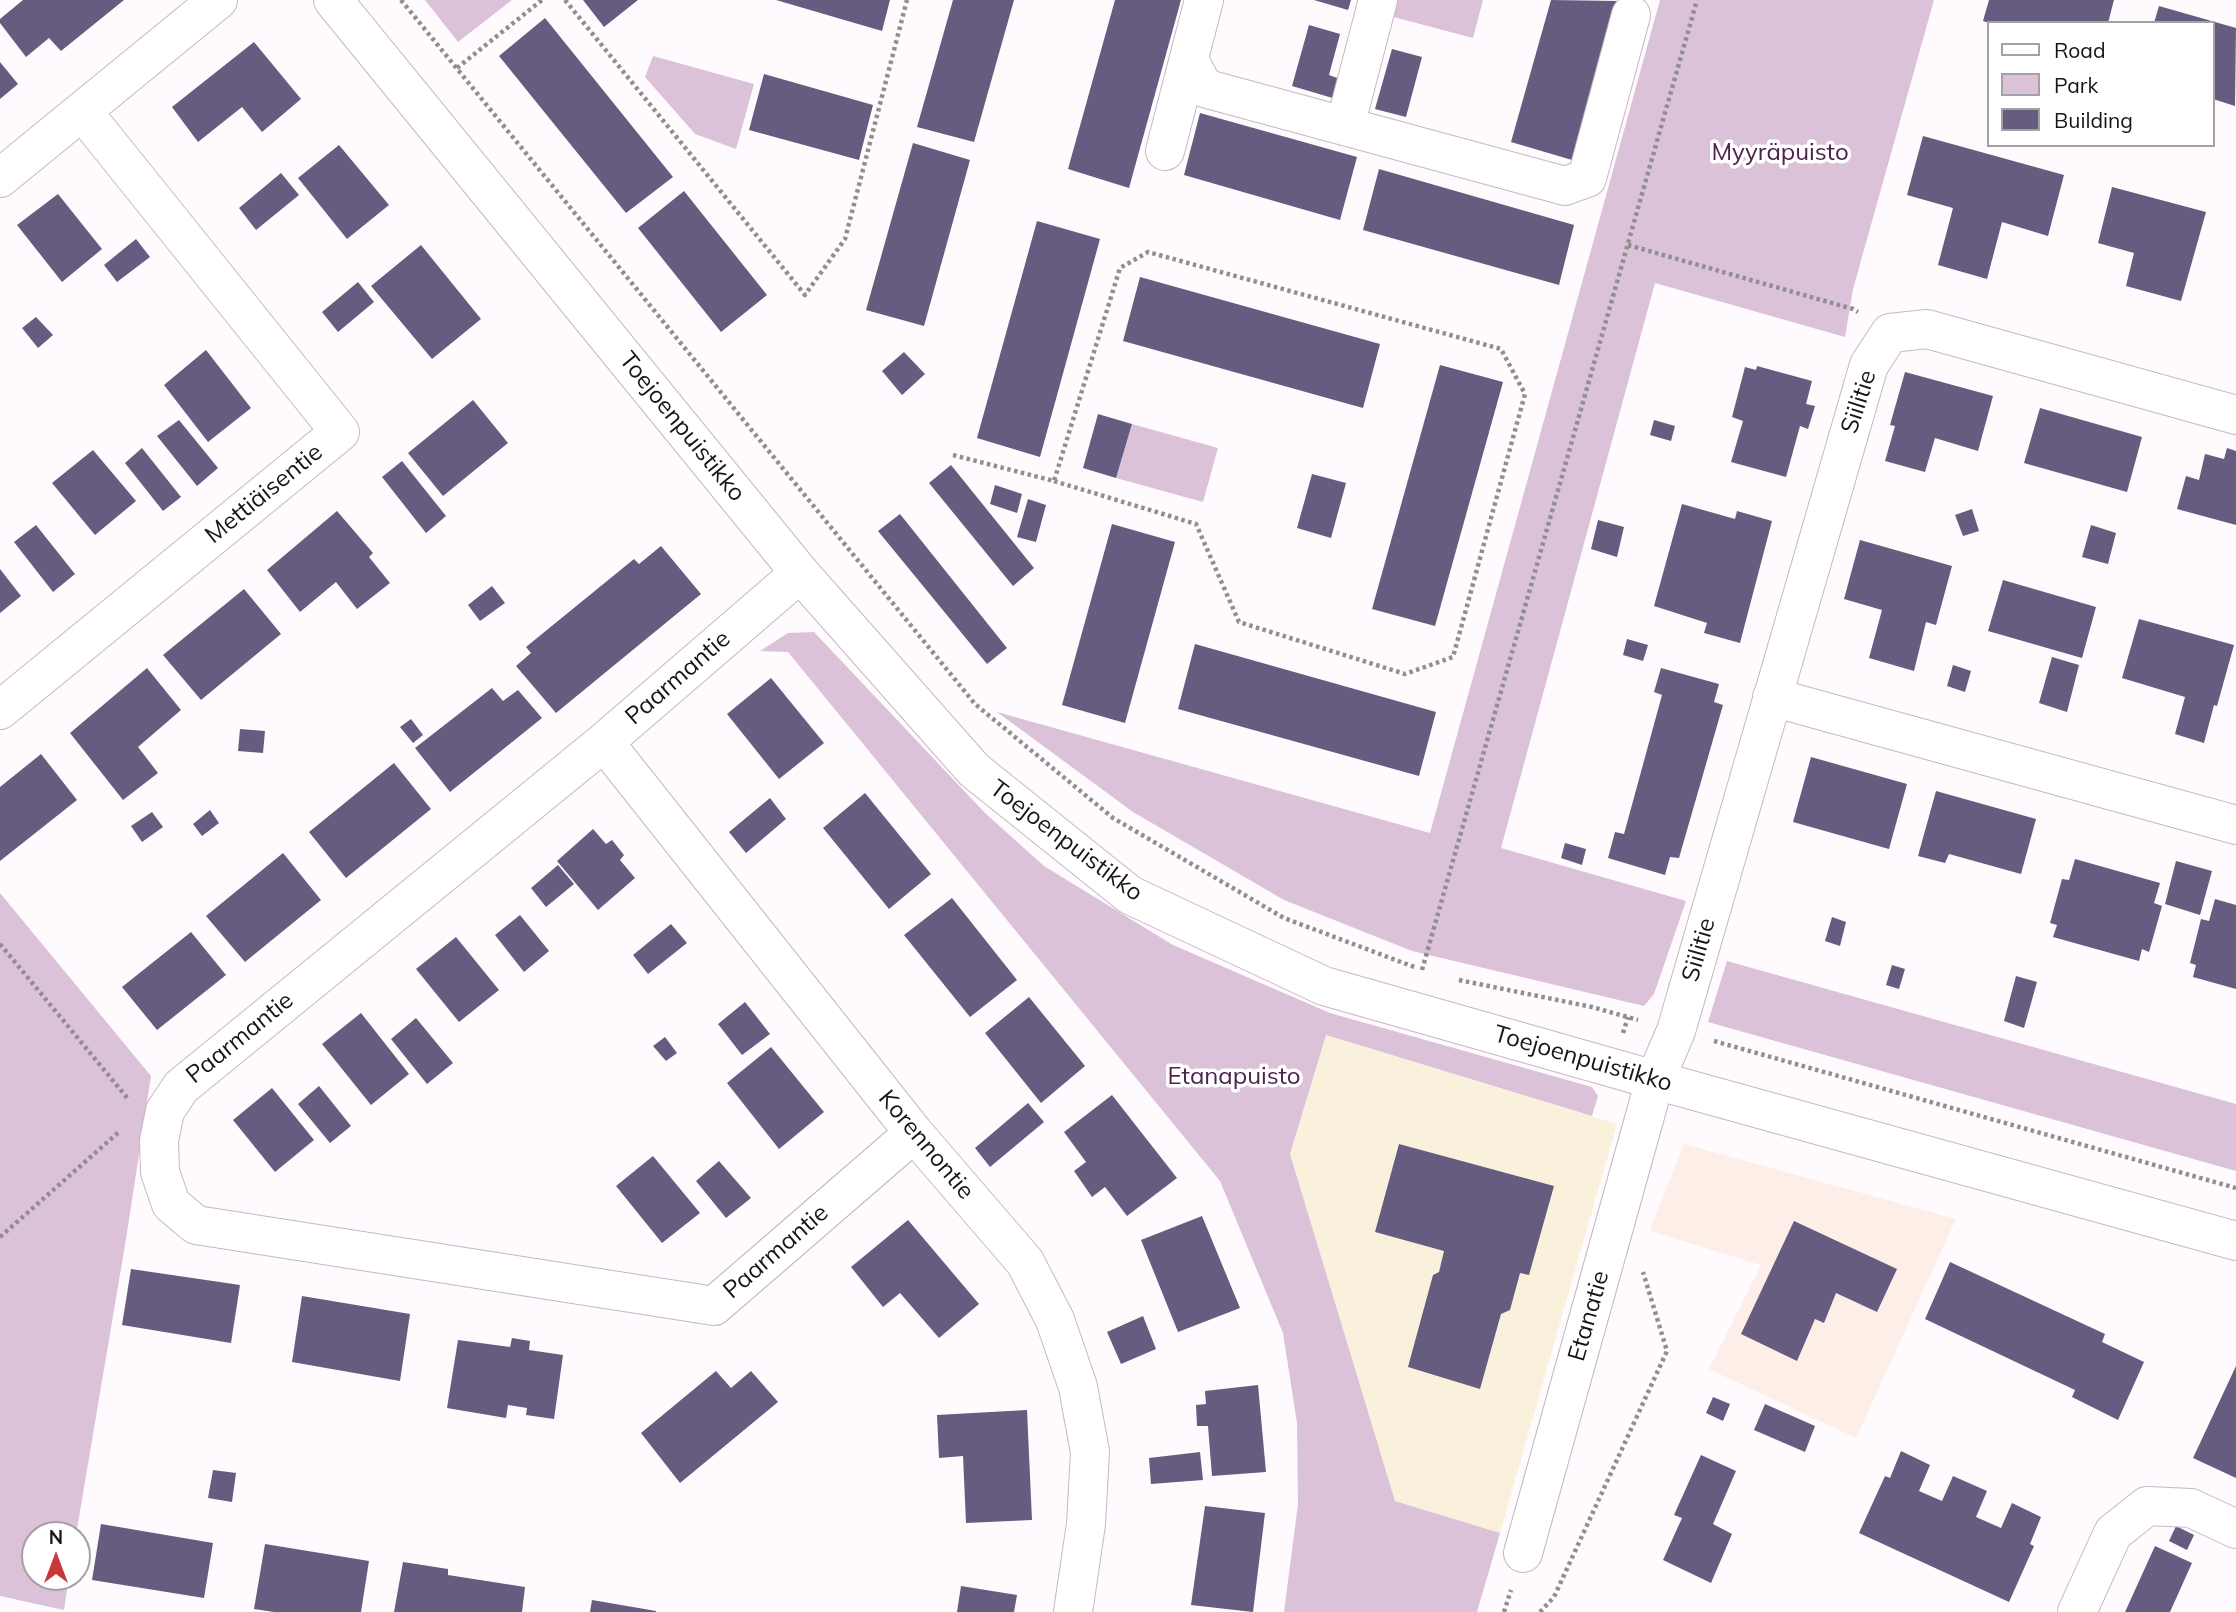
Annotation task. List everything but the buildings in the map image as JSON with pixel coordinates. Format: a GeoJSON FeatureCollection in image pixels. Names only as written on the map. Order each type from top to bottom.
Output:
{"type":"FeatureCollection","features":[{"type":"Feature","properties":{"kind":"street"},"geometry":{"type":"LineString","coordinates":[[0,178],[218,0]]}},
{"type":"Feature","properties":{"kind":"street","name":"Toejoenpuistikko"},"geometry":{"type":"LineString","coordinates":[[333,0],[800,573],[974,770],[1130,895],[1324,986],[2236,1241]]}},
{"type":"Feature","properties":{"kind":"street"},"geometry":{"type":"LineString","coordinates":[[1166,151],[1204,0]]}},
{"type":"Feature","properties":{"kind":"street"},"geometry":{"type":"LineString","coordinates":[[1345,126],[1378,0]]}},
{"type":"Feature","properties":{"kind":"street"},"geometry":{"type":"LineString","coordinates":[[1189,60],[1204,88],[1565,186],[1587,178],[1631,15]]}},
{"type":"Feature","properties":{"kind":"street","name":"Mettiäisentie"},"geometry":{"type":"LineString","coordinates":[[0,710],[340,432],[83,112]]}},
{"type":"Feature","properties":{"kind":"street"},"geometry":{"type":"LineString","coordinates":[[1890,334],[1927,329],[2236,415]]}},
{"type":"Feature","properties":{"kind":"street","name":"Siilitie"},"geometry":{"type":"LineString","coordinates":[[1655,1080],[1676,1031],[1869,365],[1890,334]]}},
{"type":"Feature","properties":{"kind":"street","name":"Paarmantie"},"geometry":{"type":"LineString","coordinates":[[800,573],[604,742],[181,1087],[165,1111],[159,1141],[160,1172],[171,1204],[197,1225],[714,1306],[914,1133]]}},
{"type":"Feature","properties":{"kind":"street"},"geometry":{"type":"LineString","coordinates":[[1772,697],[2236,825]]}},
{"type":"Feature","properties":{"kind":"street","name":"Korennontie"},"geometry":{"type":"LineString","coordinates":[[604,742],[914,1133],[1025,1262],[1055,1320],[1078,1387],[1090,1452],[1086,1524],[1073,1612]]}},
{"type":"Feature","properties":{"kind":"street","name":"Etanatie"},"geometry":{"type":"LineString","coordinates":[[1523,1553],[1655,1080]]}},
{"type":"Feature","properties":{"kind":"street"},"geometry":{"type":"LineString","coordinates":[[2077,1612],[2113,1533],[2147,1506],[2191,1508],[2236,1529]]}},
{"type":"Feature","properties":{"kind":"path"},"geometry":{"type":"LineString","coordinates":[[401,0],[975,704],[1113,818],[1284,918],[1434,974]]}},
{"type":"Feature","properties":{"kind":"path"},"geometry":{"type":"LineString","coordinates":[[457,68],[542,0]]}},
{"type":"Feature","properties":{"kind":"path"},"geometry":{"type":"LineString","coordinates":[[565,0],[805,295],[845,239],[907,0]]}},
{"type":"Feature","properties":{"kind":"path"},"geometry":{"type":"LineString","coordinates":[[1422,970],[1697,0]]}},
{"type":"Feature","properties":{"kind":"path"},"geometry":{"type":"LineString","coordinates":[[1628,245],[1853,309],[1890,334]]}},
{"type":"Feature","properties":{"kind":"path"},"geometry":{"type":"LineString","coordinates":[[953,455],[1054,481],[1196,524],[1239,622],[1405,674],[1453,657],[1525,394],[1501,349],[1148,252],[1120,268],[1054,481]]}},
{"type":"Feature","properties":{"kind":"path"},"geometry":{"type":"LineString","coordinates":[[0,944],[131,1102]]}},
{"type":"Feature","properties":{"kind":"path"},"geometry":{"type":"LineString","coordinates":[[1447,977],[1483,987],[1592,1007],[2236,1188]]}},
{"type":"Feature","properties":{"kind":"path"},"geometry":{"type":"LineString","coordinates":[[0,1237],[120,1130]]}},
{"type":"Feature","properties":{"kind":"path"},"geometry":{"type":"LineString","coordinates":[[1540,1612],[1554,1597],[1667,1350],[1643,1272]]}},
{"type":"Feature","properties":{"kind":"shaded area"},"geometry":{"type":"Polygon","coordinates":[[[1325,1035],[1617,1124],[1500,1533],[1395,1501],[1290,1154],[1325,1035]]]}},
{"type":"Feature","properties":{"kind":"shaded area"},"geometry":{"type":"Polygon","coordinates":[[[1684,1144],[1956,1219],[1856,1438],[1709,1369],[1761,1265],[1650,1231],[1684,1144]]]}},
{"type":"Feature","properties":{"kind":"green space"},"geometry":{"type":"Polygon","coordinates":[[[425,0],[512,0],[458,42],[425,0]]]}},
{"type":"Feature","properties":{"kind":"green space"},"geometry":{"type":"Polygon","coordinates":[[[1389,0],[1483,0],[1473,38],[1386,15],[1389,0]]]}},
{"type":"Feature","properties":{"kind":"green space","name":"Myyräpuisto"},"geometry":{"type":"Polygon","coordinates":[[[1660,0],[1934,0],[1853,289],[1845,337],[1655,283],[1501,848],[1686,901],[1654,994],[1644,1006],[1412,951],[1284,900],[1133,812],[997,712],[1430,833],[1660,0]]]}},
{"type":"Feature","properties":{"kind":"green space"},"geometry":{"type":"Polygon","coordinates":[[[653,56],[754,84],[736,149],[695,134],[645,77],[653,56]]]}},
{"type":"Feature","properties":{"kind":"green space"},"geometry":{"type":"Polygon","coordinates":[[[1132,424],[1218,448],[1203,502],[1116,478],[1132,424]]]}},
{"type":"Feature","properties":{"kind":"green space","name":"Etanapuisto"},"geometry":{"type":"Polygon","coordinates":[[[814,632],[985,813],[1044,866],[1173,945],[1330,1013],[1592,1087],[1598,1096],[1592,1116],[1326,1035],[1290,1154],[1395,1501],[1500,1533],[1477,1612],[1284,1612],[1298,1504],[1297,1423],[1283,1333],[1220,1181],[788,652],[760,651],[788,633],[814,632]]]}},
{"type":"Feature","properties":{"kind":"green space"},"geometry":{"type":"Polygon","coordinates":[[[0,893],[151,1076],[78,1521],[21,1521],[21,1591],[67,1591],[64,1610],[0,1596],[0,893]]]}},
{"type":"Feature","properties":{"kind":"green space"},"geometry":{"type":"Polygon","coordinates":[[[1727,961],[2236,1104],[2236,1171],[1708,1022],[1727,961]]]}}]}
